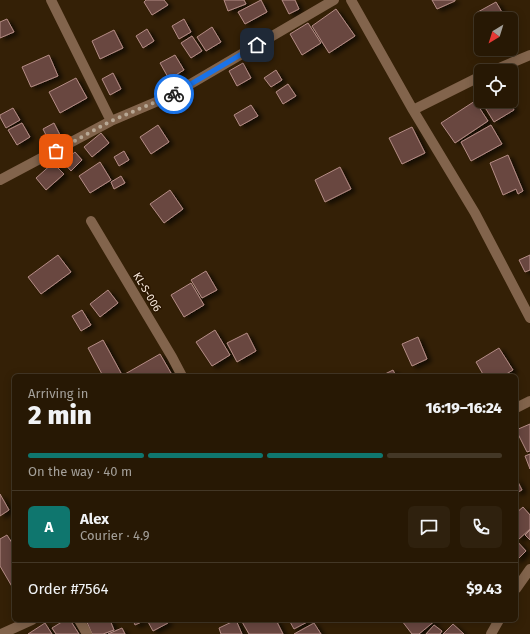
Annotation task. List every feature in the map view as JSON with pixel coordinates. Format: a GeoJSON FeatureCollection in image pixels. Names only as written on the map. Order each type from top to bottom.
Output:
{"type":"FeatureCollection","features":[{"type":"Feature","properties":{"kind":"street"},"geometry":{"type":"LineString","coordinates":[[51,0],[111,121]]}},
{"type":"Feature","properties":{"kind":"street"},"geometry":{"type":"LineString","coordinates":[[0,180],[111,121],[170,96],[334,0]]}},
{"type":"Feature","properties":{"kind":"street"},"geometry":{"type":"LineString","coordinates":[[351,0],[413,110],[475,213],[530,318]]}},
{"type":"Feature","properties":{"kind":"street"},"geometry":{"type":"LineString","coordinates":[[509,64],[530,55]]}},
{"type":"Feature","properties":{"kind":"street"},"geometry":{"type":"LineString","coordinates":[[413,110],[474,80]]}},
{"type":"Feature","properties":{"kind":"street","name":"KL-S-006"},"geometry":{"type":"LineString","coordinates":[[91,220],[181,374]]}},
{"type":"Feature","properties":{"kind":"street"},"geometry":{"type":"LineString","coordinates":[[518,407],[530,402]]}},
{"type":"Feature","properties":{"kind":"street"},"geometry":{"type":"LineString","coordinates":[[518,586],[530,569]]}},
{"type":"Feature","properties":{"kind":"street"},"geometry":{"type":"LineString","coordinates":[[1,634],[28,622]]}},
{"type":"Feature","properties":{"kind":"street"},"geometry":{"type":"LineString","coordinates":[[80,622],[87,634]]}},
{"type":"Feature","properties":{"kind":"street"},"geometry":{"type":"LineString","coordinates":[[491,634],[498,622]]}},
{"type":"Feature","properties":{"kind":"building"},"geometry":{"type":"Polygon","coordinates":[[[146,0],[164,0],[168,5],[152,15],[144,2],[146,0]]]}},
{"type":"Feature","properties":{"kind":"building"},"geometry":{"type":"Polygon","coordinates":[[[224,0],[244,0],[246,4],[228,11],[224,0]]]}},
{"type":"Feature","properties":{"kind":"building"},"geometry":{"type":"Polygon","coordinates":[[[261,0],[267,12],[245,24],[238,12],[261,0]]]}},
{"type":"Feature","properties":{"kind":"building"},"geometry":{"type":"Polygon","coordinates":[[[282,0],[295,0],[299,9],[289,14],[282,0]]]}},
{"type":"Feature","properties":{"kind":"building"},"geometry":{"type":"Polygon","coordinates":[[[432,0],[455,0],[455,1],[437,9],[432,0]]]}},
{"type":"Feature","properties":{"kind":"building"},"geometry":{"type":"Polygon","coordinates":[[[496,2],[502,12],[478,12],[496,2]]]}},
{"type":"Feature","properties":{"kind":"building"},"geometry":{"type":"Polygon","coordinates":[[[336,9],[355,36],[329,53],[312,26],[336,9]]]}},
{"type":"Feature","properties":{"kind":"building"},"geometry":{"type":"Polygon","coordinates":[[[7,19],[14,32],[0,38],[0,22],[7,19]]]}},
{"type":"Feature","properties":{"kind":"building"},"geometry":{"type":"Polygon","coordinates":[[[184,19],[191,32],[179,39],[172,26],[184,19]]]}},
{"type":"Feature","properties":{"kind":"building"},"geometry":{"type":"Polygon","coordinates":[[[308,23],[321,43],[302,55],[290,34],[308,23]]]}},
{"type":"Feature","properties":{"kind":"building"},"geometry":{"type":"Polygon","coordinates":[[[212,27],[221,42],[206,51],[197,37],[212,27]]]}},
{"type":"Feature","properties":{"kind":"building"},"geometry":{"type":"Polygon","coordinates":[[[147,29],[154,41],[143,48],[136,36],[147,29]]]}},
{"type":"Feature","properties":{"kind":"building"},"geometry":{"type":"Polygon","coordinates":[[[114,30],[123,48],[100,59],[92,41],[114,30]]]}},
{"type":"Feature","properties":{"kind":"building"},"geometry":{"type":"Polygon","coordinates":[[[192,36],[202,51],[191,58],[181,43],[192,36]]]}},
{"type":"Feature","properties":{"kind":"building"},"geometry":{"type":"Polygon","coordinates":[[[49,55],[58,76],[31,87],[22,67],[49,55]]]}},
{"type":"Feature","properties":{"kind":"building"},"geometry":{"type":"Polygon","coordinates":[[[175,55],[184,70],[169,79],[160,63],[175,55]]]}},
{"type":"Feature","properties":{"kind":"building"},"geometry":{"type":"Polygon","coordinates":[[[243,63],[251,78],[237,86],[229,71],[243,63]]]}},
{"type":"Feature","properties":{"kind":"building"},"geometry":{"type":"Polygon","coordinates":[[[276,70],[282,80],[271,87],[264,78],[276,70]]]}},
{"type":"Feature","properties":{"kind":"building"},"geometry":{"type":"Polygon","coordinates":[[[113,73],[121,89],[110,95],[102,79],[113,73]]]}},
{"type":"Feature","properties":{"kind":"building"},"geometry":{"type":"Polygon","coordinates":[[[76,78],[87,98],[60,113],[49,92],[76,78]]]}},
{"type":"Feature","properties":{"kind":"building"},"geometry":{"type":"Polygon","coordinates":[[[288,84],[296,96],[283,104],[276,92],[288,84]]]}},
{"type":"Feature","properties":{"kind":"building"},"geometry":{"type":"Polygon","coordinates":[[[474,102],[474,108],[480,108],[488,121],[455,143],[441,123],[474,102]]]}},
{"type":"Feature","properties":{"kind":"building"},"geometry":{"type":"Polygon","coordinates":[[[251,105],[258,116],[240,126],[234,115],[251,105]]]}},
{"type":"Feature","properties":{"kind":"building"},"geometry":{"type":"Polygon","coordinates":[[[13,108],[20,120],[6,128],[0,115],[13,108]]]}},
{"type":"Feature","properties":{"kind":"building"},"geometry":{"type":"Polygon","coordinates":[[[485,108],[513,108],[514,110],[494,122],[485,108]]]}},
{"type":"Feature","properties":{"kind":"building"},"geometry":{"type":"Polygon","coordinates":[[[22,123],[30,137],[17,145],[8,130],[22,123]]]}},
{"type":"Feature","properties":{"kind":"building"},"geometry":{"type":"Polygon","coordinates":[[[54,123],[61,137],[50,143],[43,129],[54,123]]]}},
{"type":"Feature","properties":{"kind":"building"},"geometry":{"type":"Polygon","coordinates":[[[158,125],[169,142],[151,154],[140,137],[158,125]]]}},
{"type":"Feature","properties":{"kind":"building"},"geometry":{"type":"Polygon","coordinates":[[[491,125],[502,144],[471,161],[461,142],[491,125]]]}},
{"type":"Feature","properties":{"kind":"building"},"geometry":{"type":"Polygon","coordinates":[[[412,127],[425,153],[402,164],[389,138],[412,127]]]}},
{"type":"Feature","properties":{"kind":"building"},"geometry":{"type":"Polygon","coordinates":[[[101,133],[109,143],[92,157],[84,147],[101,133]]]}},
{"type":"Feature","properties":{"kind":"building"},"geometry":{"type":"Polygon","coordinates":[[[124,151],[129,160],[119,166],[114,157],[124,151]]]}},
{"type":"Feature","properties":{"kind":"building"},"geometry":{"type":"Polygon","coordinates":[[[75,152],[82,160],[71,171],[63,162],[75,152]]]}},
{"type":"Feature","properties":{"kind":"building"},"geometry":{"type":"Polygon","coordinates":[[[508,155],[523,191],[518,194],[516,189],[503,195],[490,163],[508,155]]]}},
{"type":"Feature","properties":{"kind":"building"},"geometry":{"type":"Polygon","coordinates":[[[100,162],[111,180],[90,193],[79,176],[100,162]]]}},
{"type":"Feature","properties":{"kind":"building"},"geometry":{"type":"Polygon","coordinates":[[[53,163],[64,174],[46,190],[36,178],[53,163]]]}},
{"type":"Feature","properties":{"kind":"building"},"geometry":{"type":"Polygon","coordinates":[[[340,167],[351,189],[325,202],[315,180],[340,167]]]}},
{"type":"Feature","properties":{"kind":"building"},"geometry":{"type":"Polygon","coordinates":[[[121,176],[125,183],[114,189],[111,182],[121,176]]]}},
{"type":"Feature","properties":{"kind":"building"},"geometry":{"type":"Polygon","coordinates":[[[170,190],[183,209],[164,223],[150,204],[170,190]]]}},
{"type":"Feature","properties":{"kind":"building"},"geometry":{"type":"Polygon","coordinates":[[[58,255],[71,272],[41,294],[28,277],[58,255]]]}},
{"type":"Feature","properties":{"kind":"building"},"geometry":{"type":"Polygon","coordinates":[[[530,255],[530,270],[525,272],[519,260],[530,255]]]}},
{"type":"Feature","properties":{"kind":"building"},"geometry":{"type":"Polygon","coordinates":[[[206,271],[217,290],[202,298],[191,280],[206,271]]]}},
{"type":"Feature","properties":{"kind":"building"},"geometry":{"type":"Polygon","coordinates":[[[191,283],[204,305],[184,317],[171,295],[191,283]]]}},
{"type":"Feature","properties":{"kind":"building"},"geometry":{"type":"Polygon","coordinates":[[[108,290],[118,303],[100,317],[90,304],[108,290]]]}},
{"type":"Feature","properties":{"kind":"building"},"geometry":{"type":"Polygon","coordinates":[[[82,310],[91,325],[81,331],[72,316],[82,310]]]}},
{"type":"Feature","properties":{"kind":"building"},"geometry":{"type":"Polygon","coordinates":[[[215,330],[230,355],[212,366],[196,342],[215,330]]]}},
{"type":"Feature","properties":{"kind":"building"},"geometry":{"type":"Polygon","coordinates":[[[247,333],[256,351],[237,362],[227,343],[247,333]]]}},
{"type":"Feature","properties":{"kind":"building"},"geometry":{"type":"Polygon","coordinates":[[[418,337],[427,359],[412,366],[402,344],[418,337]]]}},
{"type":"Feature","properties":{"kind":"building"},"geometry":{"type":"Polygon","coordinates":[[[103,340],[121,373],[102,374],[88,348],[103,340]]]}},
{"type":"Feature","properties":{"kind":"building"},"geometry":{"type":"Polygon","coordinates":[[[499,348],[513,370],[506,374],[483,374],[476,362],[499,348]]]}},
{"type":"Feature","properties":{"kind":"building"},"geometry":{"type":"Polygon","coordinates":[[[160,354],[171,373],[169,374],[125,374],[160,354]]]}},
{"type":"Feature","properties":{"kind":"building"},"geometry":{"type":"Polygon","coordinates":[[[393,370],[395,374],[385,374],[393,370]]]}},
{"type":"Feature","properties":{"kind":"building"},"geometry":{"type":"Polygon","coordinates":[[[530,424],[530,451],[527,452],[518,434],[518,429],[530,424]]]}},
{"type":"Feature","properties":{"kind":"building"},"geometry":{"type":"Polygon","coordinates":[[[530,454],[530,469],[525,456],[530,454]]]}},
{"type":"Feature","properties":{"kind":"building"},"geometry":{"type":"Polygon","coordinates":[[[518,482],[522,490],[518,492],[518,482]]]}},
{"type":"Feature","properties":{"kind":"building"},"geometry":{"type":"Polygon","coordinates":[[[0,494],[9,510],[0,516],[0,494]]]}},
{"type":"Feature","properties":{"kind":"building"},"geometry":{"type":"Polygon","coordinates":[[[523,507],[530,515],[530,529],[519,539],[518,538],[518,511],[523,507]]]}},
{"type":"Feature","properties":{"kind":"building"},"geometry":{"type":"Polygon","coordinates":[[[530,530],[530,540],[525,535],[530,530]]]}},
{"type":"Feature","properties":{"kind":"building"},"geometry":{"type":"Polygon","coordinates":[[[7,535],[12,543],[12,587],[0,566],[0,539],[7,535]]]}},
{"type":"Feature","properties":{"kind":"building"},"geometry":{"type":"Polygon","coordinates":[[[518,542],[526,551],[518,559],[518,542]]]}},
{"type":"Feature","properties":{"kind":"building"},"geometry":{"type":"Polygon","coordinates":[[[62,622],[71,622],[79,634],[56,634],[52,628],[62,622]]]}},
{"type":"Feature","properties":{"kind":"building"},"geometry":{"type":"Polygon","coordinates":[[[87,622],[111,622],[114,630],[103,634],[92,634],[87,622]]]}},
{"type":"Feature","properties":{"kind":"building"},"geometry":{"type":"Polygon","coordinates":[[[134,622],[142,622],[135,625],[134,622]]]}},
{"type":"Feature","properties":{"kind":"building"},"geometry":{"type":"Polygon","coordinates":[[[148,622],[168,622],[168,623],[153,631],[148,622]]]}},
{"type":"Feature","properties":{"kind":"building"},"geometry":{"type":"Polygon","coordinates":[[[232,622],[237,622],[242,634],[221,634],[219,628],[232,622]]]}},
{"type":"Feature","properties":{"kind":"building"},"geometry":{"type":"Polygon","coordinates":[[[242,622],[277,622],[283,634],[249,634],[242,622]]]}},
{"type":"Feature","properties":{"kind":"building"},"geometry":{"type":"Polygon","coordinates":[[[290,622],[307,622],[294,629],[290,622]]]}},
{"type":"Feature","properties":{"kind":"building"},"geometry":{"type":"Polygon","coordinates":[[[403,622],[434,622],[419,634],[412,634],[403,622]]]}},
{"type":"Feature","properties":{"kind":"building"},"geometry":{"type":"Polygon","coordinates":[[[45,623],[52,634],[28,634],[45,623]]]}},
{"type":"Feature","properties":{"kind":"building"},"geometry":{"type":"Polygon","coordinates":[[[314,623],[321,634],[294,634],[314,623]]]}},
{"type":"Feature","properties":{"kind":"building"},"geometry":{"type":"Polygon","coordinates":[[[453,624],[464,634],[443,634],[453,624]]]}},
{"type":"Feature","properties":{"kind":"building"},"geometry":{"type":"Polygon","coordinates":[[[434,625],[442,631],[440,634],[426,634],[434,625]]]}},
{"type":"Feature","properties":{"kind":"building"},"geometry":{"type":"Polygon","coordinates":[[[122,628],[125,634],[108,634],[122,628]]]}},
{"type":"Feature","properties":{"kind":"way so far"},"geometry":{"type":"LineString","coordinates":[[56,151],[111,121],[174,94]]}},
{"type":"Feature","properties":{"kind":"route"},"geometry":{"type":"LineString","coordinates":[[174,94],[257,45]]}}]}
